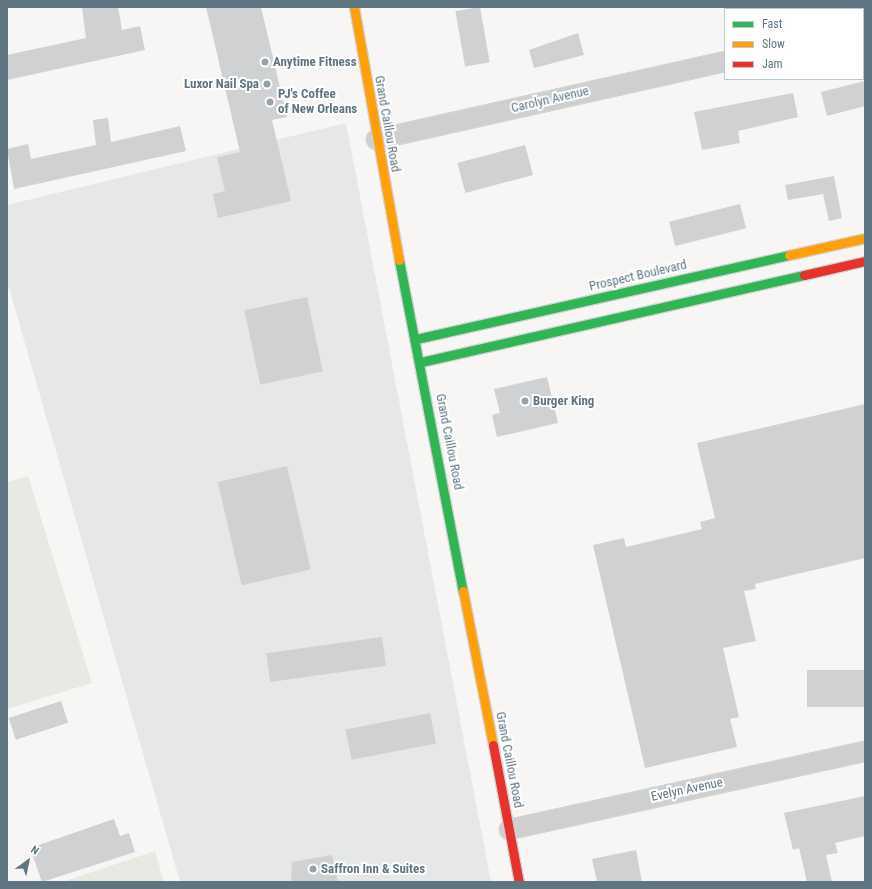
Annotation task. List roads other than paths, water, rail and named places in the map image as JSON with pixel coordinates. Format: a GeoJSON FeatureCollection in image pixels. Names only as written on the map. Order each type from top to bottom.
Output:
{"type":"FeatureCollection","features":[{"type":"Feature","properties":{"kind":"main road","name":"Grand Caillou Road"},"geometry":{"type":"LineString","coordinates":[[354,7],[376,139],[421,362],[519,882]]}},
{"type":"Feature","properties":{"kind":"main road","name":"Prospect Boulevard"},"geometry":{"type":"LineString","coordinates":[[416,339],[865,238]]}},
{"type":"Feature","properties":{"kind":"main road"},"geometry":{"type":"LineString","coordinates":[[421,362],[865,261]]}},
{"type":"Feature","properties":{"kind":"street","name":"Carolyn Avenue"},"geometry":{"type":"LineString","coordinates":[[376,139],[724,61]]}},
{"type":"Feature","properties":{"kind":"street","name":"Evelyn Avenue"},"geometry":{"type":"LineString","coordinates":[[509,829],[865,750]]}},
{"type":"Feature","properties":{"kind":"place","name":"Anytime Fitness"},"geometry":{"type":"Point","coordinates":[265,62]}},
{"type":"Feature","properties":{"kind":"place","name":"Luxor Nail Spa"},"geometry":{"type":"Point","coordinates":[267,84]}},
{"type":"Feature","properties":{"kind":"place","name":"PJ's Coffee of New Orleans"},"geometry":{"type":"Point","coordinates":[270,102]}},
{"type":"Feature","properties":{"kind":"place","name":"Burger King"},"geometry":{"type":"Point","coordinates":[525,401]}},
{"type":"Feature","properties":{"kind":"place","name":"Saffron Inn & Suites"},"geometry":{"type":"Point","coordinates":[313,869]}}]}
